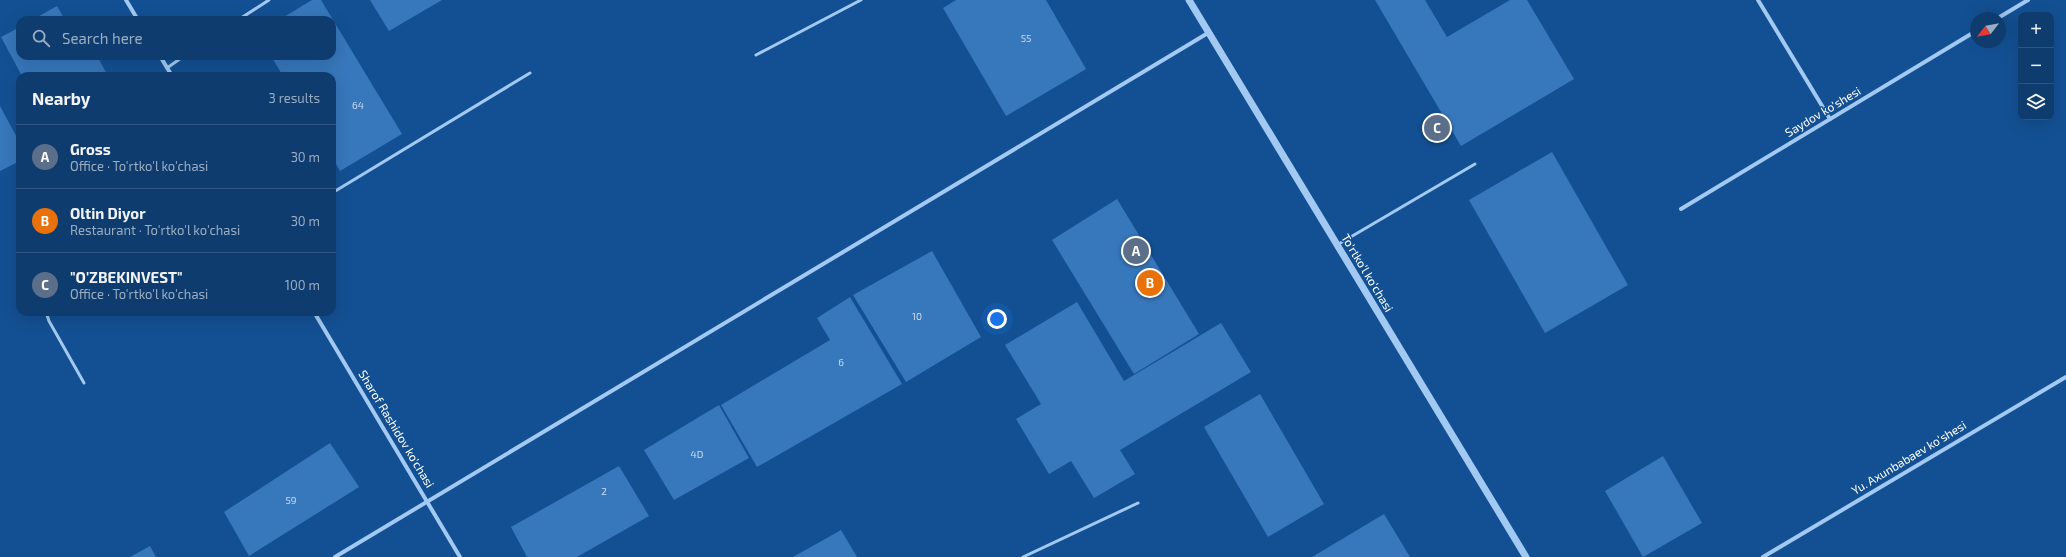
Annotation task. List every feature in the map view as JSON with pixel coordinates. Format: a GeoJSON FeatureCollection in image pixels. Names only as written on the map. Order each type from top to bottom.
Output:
{"type":"FeatureCollection","features":[{"type":"Feature","properties":{"kind":"street"},"geometry":{"type":"LineString","coordinates":[[126,0],[136,16]]}},
{"type":"Feature","properties":{"kind":"street","name":"To'rtko'l ko'chasi"},"geometry":{"type":"LineString","coordinates":[[1189,0],[1526,557]]}},
{"type":"Feature","properties":{"kind":"street"},"geometry":{"type":"LineString","coordinates":[[1758,0],[1830,119]]}},
{"type":"Feature","properties":{"kind":"street"},"geometry":{"type":"LineString","coordinates":[[2006,13],[2028,0]]}},
{"type":"Feature","properties":{"kind":"street"},"geometry":{"type":"LineString","coordinates":[[335,557],[1208,33]]}},
{"type":"Feature","properties":{"kind":"street","name":"Saydov ko'shesi"},"geometry":{"type":"LineString","coordinates":[[1681,209],[1970,36]]}},
{"type":"Feature","properties":{"kind":"street"},"geometry":{"type":"LineString","coordinates":[[162,60],[170,72]]}},
{"type":"Feature","properties":{"kind":"street","name":"Sharof Rashidov ko'chasi"},"geometry":{"type":"LineString","coordinates":[[316,316],[460,557]]}},
{"type":"Feature","properties":{"kind":"street","name":"Yu. Axunbabaev ko'shesi"},"geometry":{"type":"LineString","coordinates":[[1763,557],[2066,377]]}},
{"type":"Feature","properties":{"kind":"lane"},"geometry":{"type":"LineString","coordinates":[[244,16],[268,0]]}},
{"type":"Feature","properties":{"kind":"lane"},"geometry":{"type":"LineString","coordinates":[[756,55],[861,0]]}},
{"type":"Feature","properties":{"kind":"lane"},"geometry":{"type":"LineString","coordinates":[[167,68],[178,60]]}},
{"type":"Feature","properties":{"kind":"lane"},"geometry":{"type":"LineString","coordinates":[[336,191],[530,73]]}},
{"type":"Feature","properties":{"kind":"lane"},"geometry":{"type":"LineString","coordinates":[[1337,245],[1475,164]]}},
{"type":"Feature","properties":{"kind":"lane"},"geometry":{"type":"LineString","coordinates":[[47,316],[48,321],[84,383]]}},
{"type":"Feature","properties":{"kind":"lane"},"geometry":{"type":"LineString","coordinates":[[1022,557],[1138,503]]}},
{"type":"Feature","properties":{"kind":"building"},"geometry":{"type":"Polygon","coordinates":[[[312,0],[321,0],[331,16],[286,16],[312,0]]]}},
{"type":"Feature","properties":{"kind":"building"},"geometry":{"type":"Polygon","coordinates":[[[370,0],[442,0],[389,31],[370,0]]]}},
{"type":"Feature","properties":{"kind":"building"},"geometry":{"type":"Polygon","coordinates":[[[956,0],[1046,0],[1086,69],[1006,116],[943,8],[956,0]]]}},
{"type":"Feature","properties":{"kind":"building"},"geometry":{"type":"Polygon","coordinates":[[[1375,0],[1425,0],[1447,37],[1510,0],[1527,0],[1574,79],[1461,146],[1375,0]]]}},
{"type":"Feature","properties":{"kind":"building"},"geometry":{"type":"Polygon","coordinates":[[[57,6],[63,16],[39,16],[57,6]]]}},
{"type":"Feature","properties":{"kind":"building"},"geometry":{"type":"Polygon","coordinates":[[[336,25],[402,134],[340,171],[336,164],[336,72],[281,72],[273,60],[336,60],[336,25]]]}},
{"type":"Feature","properties":{"kind":"building"},"geometry":{"type":"Polygon","coordinates":[[[16,29],[16,60],[99,60],[106,72],[20,72],[1,37],[16,29]]]}},
{"type":"Feature","properties":{"kind":"building"},"geometry":{"type":"Polygon","coordinates":[[[0,106],[16,136],[16,163],[0,171],[0,106]]]}},
{"type":"Feature","properties":{"kind":"building"},"geometry":{"type":"Polygon","coordinates":[[[1552,152],[1628,285],[1545,333],[1469,200],[1552,152]]]}},
{"type":"Feature","properties":{"kind":"building"},"geometry":{"type":"Polygon","coordinates":[[[1117,199],[1199,334],[1134,374],[1052,240],[1117,199]]]}},
{"type":"Feature","properties":{"kind":"building"},"geometry":{"type":"Polygon","coordinates":[[[932,251],[981,337],[906,382],[853,295],[932,251]]]}},
{"type":"Feature","properties":{"kind":"building"},"geometry":{"type":"Polygon","coordinates":[[[850,297],[902,384],[757,467],[721,405],[830,340],[817,318],[850,297]]]}},
{"type":"Feature","properties":{"kind":"building"},"geometry":{"type":"Polygon","coordinates":[[[1077,302],[1124,381],[1221,323],[1251,372],[1120,450],[1135,474],[1094,498],[1071,461],[1049,474],[1016,419],[1041,404],[1005,345],[1077,302]]]}},
{"type":"Feature","properties":{"kind":"building"},"geometry":{"type":"Polygon","coordinates":[[[1260,394],[1324,504],[1268,537],[1204,427],[1260,394]]]}},
{"type":"Feature","properties":{"kind":"building"},"geometry":{"type":"Polygon","coordinates":[[[719,405],[749,458],[674,500],[644,450],[719,405]]]}},
{"type":"Feature","properties":{"kind":"building"},"geometry":{"type":"Polygon","coordinates":[[[330,443],[359,487],[249,556],[224,512],[330,443]]]}},
{"type":"Feature","properties":{"kind":"building"},"geometry":{"type":"Polygon","coordinates":[[[1663,456],[1702,523],[1643,557],[1605,491],[1663,456]]]}},
{"type":"Feature","properties":{"kind":"building"},"geometry":{"type":"Polygon","coordinates":[[[619,466],[649,516],[577,557],[527,557],[511,527],[619,466]]]}},
{"type":"Feature","properties":{"kind":"building"},"geometry":{"type":"Polygon","coordinates":[[[1384,514],[1410,557],[1312,557],[1384,514]]]}},
{"type":"Feature","properties":{"kind":"building"},"geometry":{"type":"Polygon","coordinates":[[[841,530],[857,557],[793,557],[841,530]]]}},
{"type":"Feature","properties":{"kind":"building"},"geometry":{"type":"Polygon","coordinates":[[[150,546],[156,557],[130,557],[150,546]]]}},
{"type":"Feature","properties":{"kind":"place","name":"\"O'ZBEKINVEST\""},"geometry":{"type":"Point","coordinates":[1437,128]}},
{"type":"Feature","properties":{"kind":"place","name":"Gross"},"geometry":{"type":"Point","coordinates":[1136,251]}},
{"type":"Feature","properties":{"kind":"place","name":"Oltin Diyor"},"geometry":{"type":"Point","coordinates":[1150,283]}}]}
